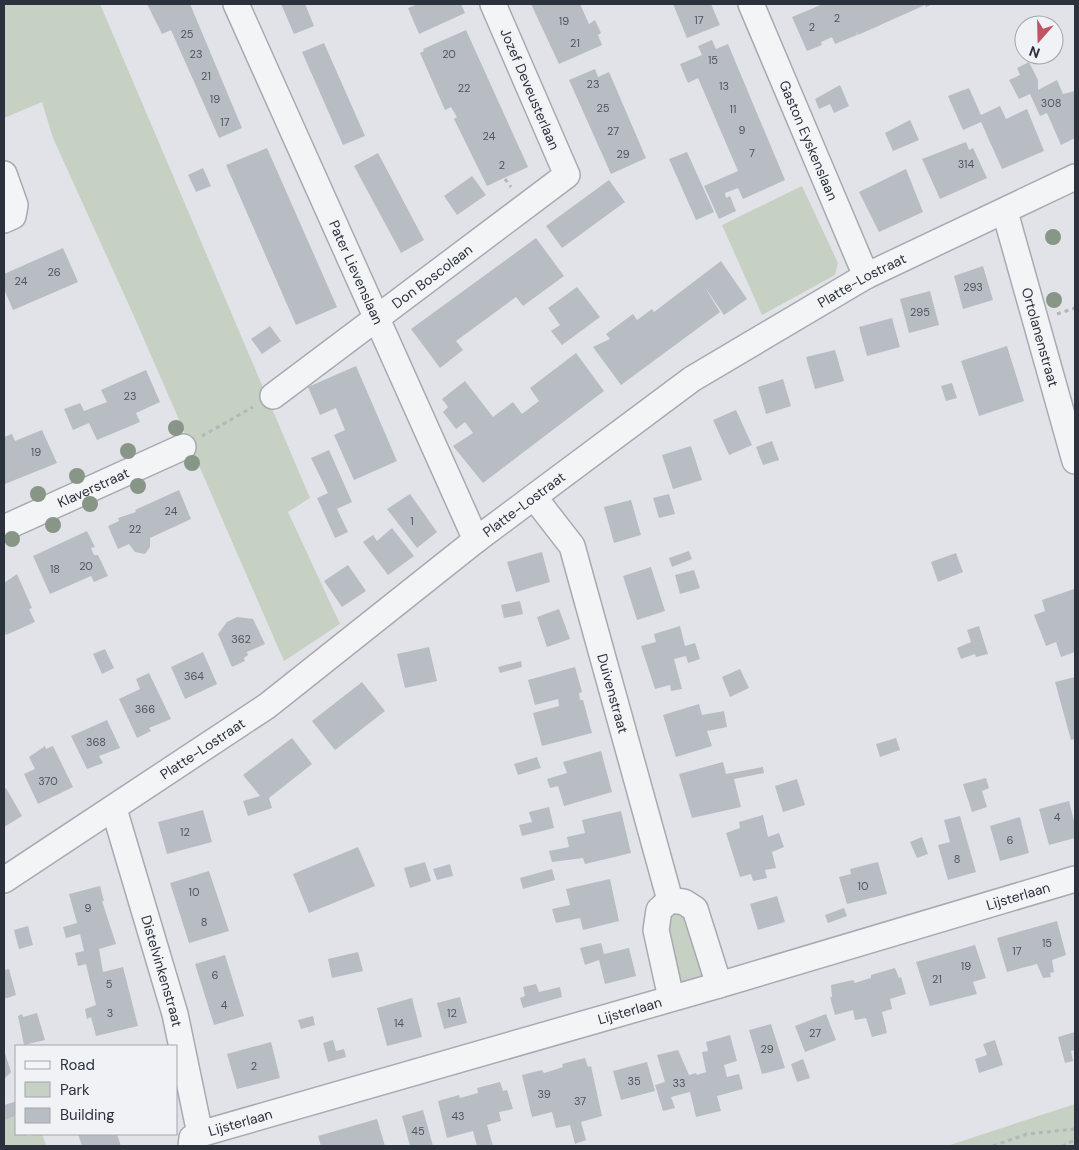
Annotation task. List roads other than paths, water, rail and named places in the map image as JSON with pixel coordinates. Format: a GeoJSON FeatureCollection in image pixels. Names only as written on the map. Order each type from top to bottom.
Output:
{"type":"FeatureCollection","features":[{"type":"Feature","properties":{"kind":"street","name":"Pater Lievenslaan"},"geometry":{"type":"LineString","coordinates":[[236,4],[476,540]]}},
{"type":"Feature","properties":{"kind":"street","name":"Jozef Deveusterlaan"},"geometry":{"type":"LineString","coordinates":[[493,4],[566,175]]}},
{"type":"Feature","properties":{"kind":"street","name":"Gaston Eyskenslaan"},"geometry":{"type":"LineString","coordinates":[[751,4],[866,276]]}},
{"type":"Feature","properties":{"kind":"street"},"geometry":{"type":"LineString","coordinates":[[4,174],[15,205],[8,218]]}},
{"type":"Feature","properties":{"kind":"street","name":"Don Boscolaan"},"geometry":{"type":"LineString","coordinates":[[273,396],[375,317],[566,175]]}},
{"type":"Feature","properties":{"kind":"street","name":"Platte-Lostraat"},"geometry":{"type":"LineString","coordinates":[[4,880],[267,706],[476,540],[692,379],[866,276],[1005,212],[1075,177]]}},
{"type":"Feature","properties":{"kind":"street","name":"Ortolanenstraat"},"geometry":{"type":"LineString","coordinates":[[1005,212],[1069,415],[1075,461]]}},
{"type":"Feature","properties":{"kind":"street","name":"Klaverstraat"},"geometry":{"type":"LineString","coordinates":[[4,528],[183,447]]}},
{"type":"Feature","properties":{"kind":"street","name":"Duivenstraat"},"geometry":{"type":"LineString","coordinates":[[534,497],[572,546],[670,900]]}},
{"type":"Feature","properties":{"kind":"street","name":"Distelvinkenstraat"},"geometry":{"type":"LineString","coordinates":[[114,809],[175,1014],[196,1140]]}},
{"type":"Feature","properties":{"kind":"street","name":"Lijsterlaan"},"geometry":{"type":"LineString","coordinates":[[196,1140],[1075,879]]}},
{"type":"Feature","properties":{"kind":"street"},"geometry":{"type":"LineString","coordinates":[[671,998],[656,930],[659,910],[670,900],[684,902],[695,909],[719,985]]}}]}
